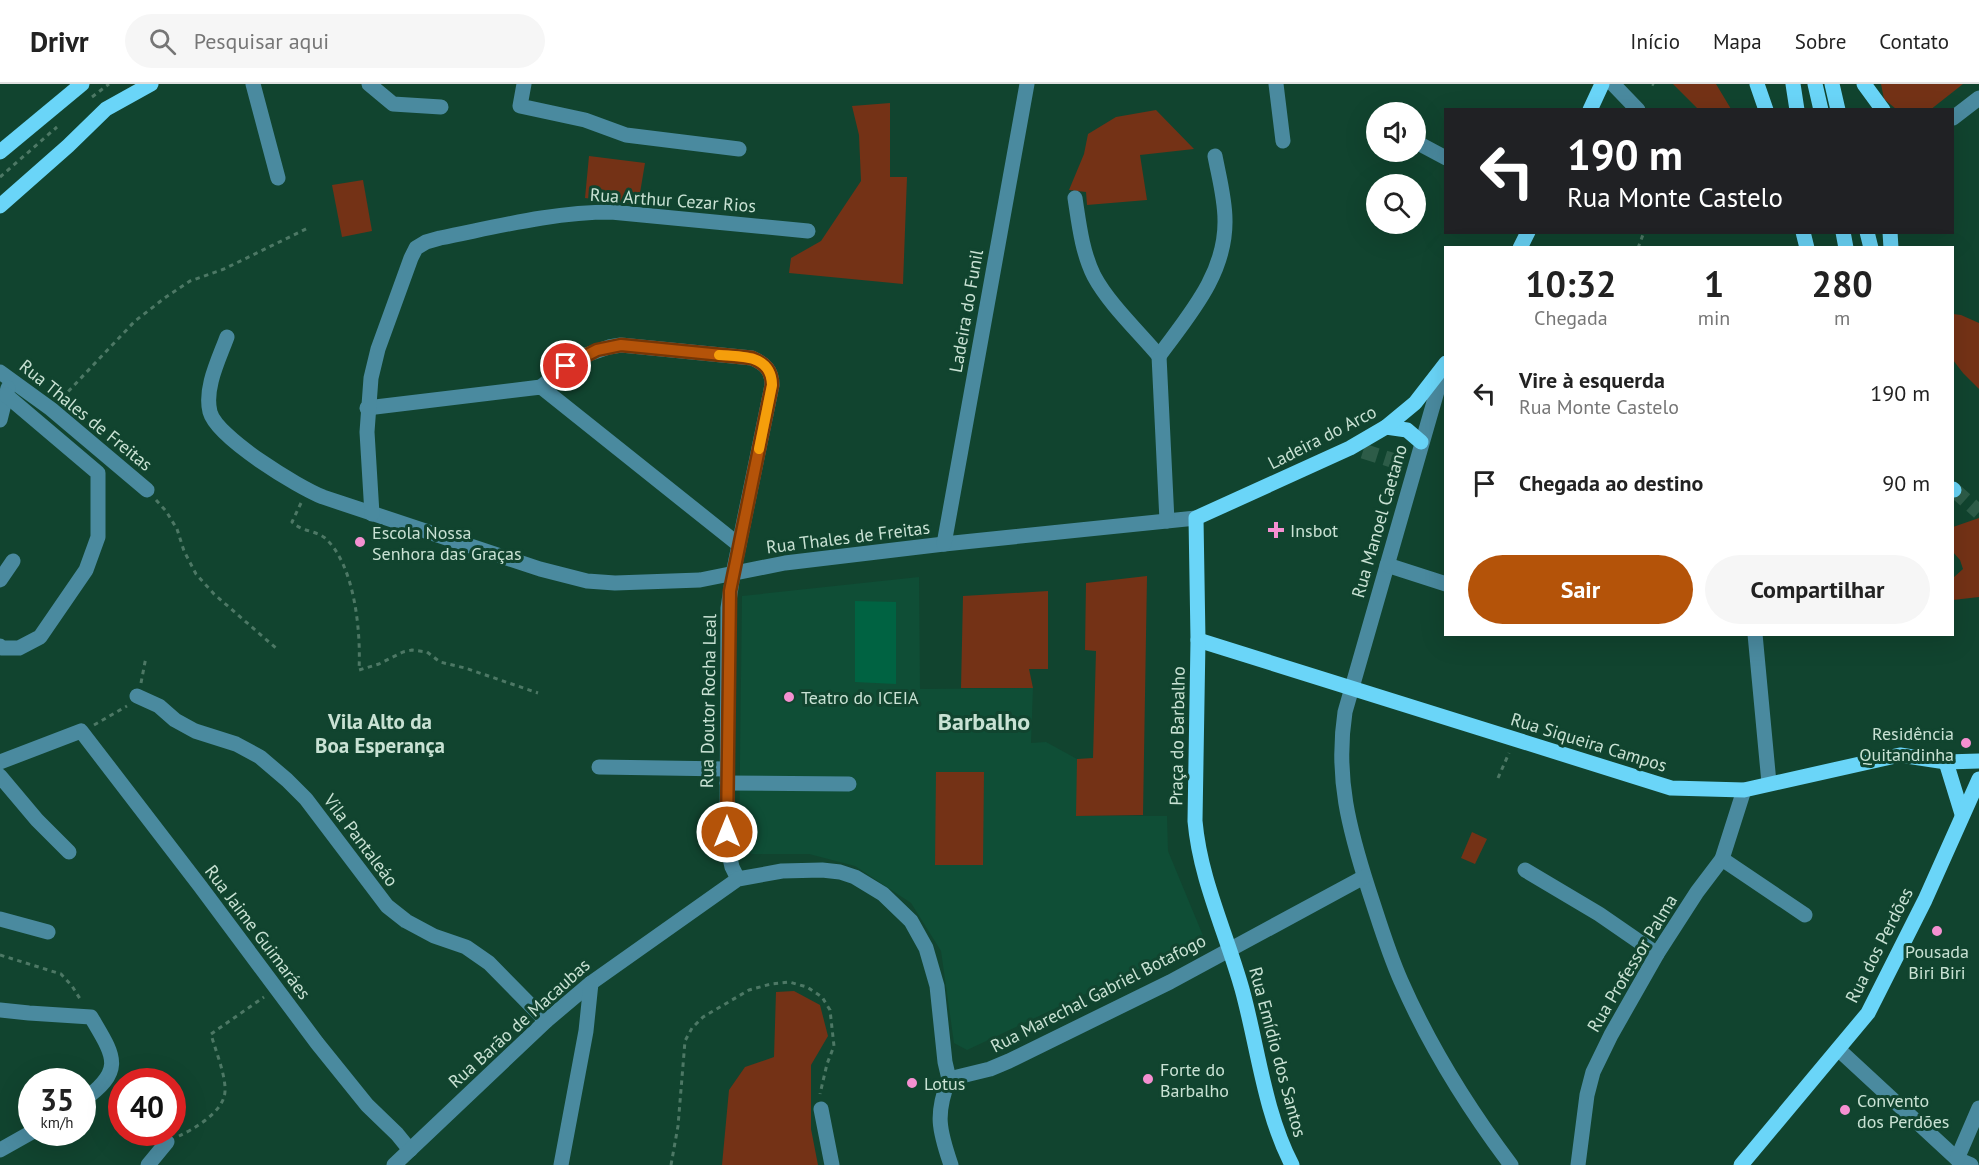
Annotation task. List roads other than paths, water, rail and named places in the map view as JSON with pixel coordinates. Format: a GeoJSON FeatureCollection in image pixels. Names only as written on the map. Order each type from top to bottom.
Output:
{"type":"FeatureCollection","features":[{"type":"Feature","properties":{"kind":"main road"},"geometry":{"type":"LineString","coordinates":[[0,206],[68,146],[131,84]]}},
{"type":"Feature","properties":{"kind":"main road"},"geometry":{"type":"LineString","coordinates":[[106,110],[151,84]]}},
{"type":"Feature","properties":{"kind":"main road"},"geometry":{"type":"LineString","coordinates":[[1591,108],[1602,84]]}},
{"type":"Feature","properties":{"kind":"main road"},"geometry":{"type":"LineString","coordinates":[[1757,84],[1765,108]]}},
{"type":"Feature","properties":{"kind":"main road"},"geometry":{"type":"LineString","coordinates":[[1793,84],[1797,108]]}},
{"type":"Feature","properties":{"kind":"main road"},"geometry":{"type":"LineString","coordinates":[[1815,84],[1821,108]]}},
{"type":"Feature","properties":{"kind":"main road"},"geometry":{"type":"LineString","coordinates":[[1832,84],[1838,108]]}},
{"type":"Feature","properties":{"kind":"main road"},"geometry":{"type":"LineString","coordinates":[[1864,84],[1881,108]]}},
{"type":"Feature","properties":{"kind":"main road"},"geometry":{"type":"LineString","coordinates":[[0,152],[73,87]]}},
{"type":"Feature","properties":{"kind":"main road","name":"Ladeira do Arco"},"geometry":{"type":"LineString","coordinates":[[1196,518],[1357,450],[1415,403],[1444,365]]}},
{"type":"Feature","properties":{"kind":"main road"},"geometry":{"type":"LineString","coordinates":[[1386,427],[1407,430],[1421,442]]}},
{"type":"Feature","properties":{"kind":"main road","name":"Praça do Barbalho"},"geometry":{"type":"LineString","coordinates":[[1196,518],[1198,640],[1195,821],[1201,864],[1229,949]]}},
{"type":"Feature","properties":{"kind":"main road","name":"Rua Siqueira Campos"},"geometry":{"type":"LineString","coordinates":[[1198,640],[1671,788],[1744,790],[1900,756],[1946,762],[1979,761]]}},
{"type":"Feature","properties":{"kind":"main road"},"geometry":{"type":"LineString","coordinates":[[1946,762],[1962,814]]}},
{"type":"Feature","properties":{"kind":"main road","name":"Rua dos Perdões"},"geometry":{"type":"LineString","coordinates":[[1741,1165],[1868,1013],[1925,900],[1979,779]]}},
{"type":"Feature","properties":{"kind":"main road","name":"Rua Emídio dos Santos"},"geometry":{"type":"LineString","coordinates":[[1229,949],[1249,1018],[1269,1103],[1292,1165]]}},
{"type":"Feature","properties":{"kind":"street"},"geometry":{"type":"LineString","coordinates":[[253,84],[278,178]]}},
{"type":"Feature","properties":{"kind":"street"},"geometry":{"type":"LineString","coordinates":[[369,84],[393,104],[441,107]]}},
{"type":"Feature","properties":{"kind":"street"},"geometry":{"type":"LineString","coordinates":[[524,84],[520,106],[585,120],[626,135],[739,149]]}},
{"type":"Feature","properties":{"kind":"street","name":"Ladeira do Funil"},"geometry":{"type":"LineString","coordinates":[[944,544],[1027,84]]}},
{"type":"Feature","properties":{"kind":"street"},"geometry":{"type":"LineString","coordinates":[[1276,84],[1283,141]]}},
{"type":"Feature","properties":{"kind":"street"},"geometry":{"type":"LineString","coordinates":[[1613,84],[1636,108]]}},
{"type":"Feature","properties":{"kind":"street"},"geometry":{"type":"LineString","coordinates":[[1954,117],[1979,98]]}},
{"type":"Feature","properties":{"kind":"street"},"geometry":{"type":"LineString","coordinates":[[1426,147],[1444,157]]}},
{"type":"Feature","properties":{"kind":"street"},"geometry":{"type":"LineString","coordinates":[[1159,356],[1206,292],[1217,268],[1226,222],[1215,156]]}},
{"type":"Feature","properties":{"kind":"street"},"geometry":{"type":"LineString","coordinates":[[1075,198],[1084,251],[1094,275],[1116,307],[1159,356],[1167,521]]}},
{"type":"Feature","properties":{"kind":"street","name":"Rua Arthur Cezar Rios"},"geometry":{"type":"LineString","coordinates":[[372,514],[367,432],[371,378],[392,310],[416,248],[426,242],[530,220],[583,212],[611,212],[808,231]]}},
{"type":"Feature","properties":{"kind":"street","name":"Rua Thales de Freitas"},"geometry":{"type":"LineString","coordinates":[[227,337],[210,391],[210,413],[214,422],[230,438],[306,490],[540,569],[587,581],[615,583],[700,580],[785,563],[1196,518]]}},
{"type":"Feature","properties":{"kind":"street","name":"Rua Doutor Rocha Leal"},"geometry":{"type":"LineString","coordinates":[[541,387],[580,357],[603,348],[621,345],[752,358],[762,362],[772,376],[728,608],[727,845],[732,867],[738,879]]}},
{"type":"Feature","properties":{"kind":"street","name":"Rua Manoel Caetano"},"geometry":{"type":"LineString","coordinates":[[1444,367],[1421,442],[1409,465],[1387,565],[1345,712],[1341,760],[1344,796],[1350,828],[1364,877],[1400,980],[1425,1032],[1481,1125],[1511,1165]]}},
{"type":"Feature","properties":{"kind":"street"},"geometry":{"type":"LineString","coordinates":[[0,420],[6,382]]}},
{"type":"Feature","properties":{"kind":"street"},"geometry":{"type":"LineString","coordinates":[[0,646],[19,648],[40,638],[86,570],[98,537],[98,473],[6,382]]}},
{"type":"Feature","properties":{"kind":"street","name":"Rua Thales de Freitas"},"geometry":{"type":"LineString","coordinates":[[6,382],[51,409],[147,490]]}},
{"type":"Feature","properties":{"kind":"street"},"geometry":{"type":"LineString","coordinates":[[368,408],[541,387],[739,545]]}},
{"type":"Feature","properties":{"kind":"street"},"geometry":{"type":"LineString","coordinates":[[0,580],[14,561]]}},
{"type":"Feature","properties":{"kind":"street"},"geometry":{"type":"LineString","coordinates":[[1387,565],[1444,583]]}},
{"type":"Feature","properties":{"kind":"street"},"geometry":{"type":"LineString","coordinates":[[1755,636],[1769,783]]}},
{"type":"Feature","properties":{"kind":"street","name":"Vila Pantaleáo"},"geometry":{"type":"LineString","coordinates":[[137,696],[159,706],[176,720],[195,731],[236,744],[260,757],[306,799],[387,906],[406,921],[434,936],[466,947],[489,963],[546,1021]]}},
{"type":"Feature","properties":{"kind":"street","name":"Rua Jaime Guimaráes"},"geometry":{"type":"LineString","coordinates":[[0,762],[81,731],[343,1077],[410,1150]]}},
{"type":"Feature","properties":{"kind":"street"},"geometry":{"type":"LineString","coordinates":[[599,767],[849,784]]}},
{"type":"Feature","properties":{"kind":"street"},"geometry":{"type":"LineString","coordinates":[[0,776],[30,813],[69,852]]}},
{"type":"Feature","properties":{"kind":"street","name":"Rua Professor Palma"},"geometry":{"type":"LineString","coordinates":[[1578,1165],[1587,1095],[1593,1072],[1611,1035],[1657,954],[1697,892],[1722,859],[1744,790]]}},
{"type":"Feature","properties":{"kind":"street"},"geometry":{"type":"LineString","coordinates":[[1722,859],[1805,915]]}},
{"type":"Feature","properties":{"kind":"street"},"geometry":{"type":"LineString","coordinates":[[738,879],[807,869],[840,872],[855,877],[883,894],[911,921],[932,965],[937,986],[949,1079],[941,1099],[940,1112],[944,1145],[951,1165]]}},
{"type":"Feature","properties":{"kind":"street"},"geometry":{"type":"LineString","coordinates":[[1525,870],[1599,914],[1657,954]]}},
{"type":"Feature","properties":{"kind":"street","name":"Rua Marechal Gabriel Botafogo"},"geometry":{"type":"LineString","coordinates":[[949,1079],[990,1069],[1009,1061],[1170,982],[1364,877]]}},
{"type":"Feature","properties":{"kind":"street","name":"Rua Barão de Macaubas"},"geometry":{"type":"LineString","coordinates":[[394,1165],[546,1021],[591,983],[738,879]]}},
{"type":"Feature","properties":{"kind":"street"},"geometry":{"type":"LineString","coordinates":[[0,919],[48,932]]}},
{"type":"Feature","properties":{"kind":"street"},"geometry":{"type":"LineString","coordinates":[[561,1165],[586,1031],[591,983]]}},
{"type":"Feature","properties":{"kind":"street"},"geometry":{"type":"LineString","coordinates":[[0,1010],[91,1017],[106,1043],[111,1065],[106,1081],[96,1089]]}},
{"type":"Feature","properties":{"kind":"street"},"geometry":{"type":"LineString","coordinates":[[1838,1049],[1964,1162],[1979,1107]]}},
{"type":"Feature","properties":{"kind":"street"},"geometry":{"type":"LineString","coordinates":[[821,1109],[832,1165]]}},
{"type":"Feature","properties":{"kind":"street"},"geometry":{"type":"LineString","coordinates":[[0,1150],[18,1140]]}},
{"type":"Feature","properties":{"kind":"street"},"geometry":{"type":"LineString","coordinates":[[148,1165],[164,1146]]}},
{"type":"Feature","properties":{"kind":"tunnel"},"geometry":{"type":"LineString","coordinates":[[1363,451],[1404,464]]}},
{"type":"Feature","properties":{"kind":"tunnel"},"geometry":{"type":"LineString","coordinates":[[1954,490],[1979,512]]}},
{"type":"Feature","properties":{"kind":"place","name":"Insbot"},"geometry":{"type":"Point","coordinates":[1276,530]}},
{"type":"Feature","properties":{"kind":"place","name":"Escola Nossa Senhora das Graças"},"geometry":{"type":"Point","coordinates":[360,542]}},
{"type":"Feature","properties":{"kind":"place","name":"Teatro do ICEIA"},"geometry":{"type":"Point","coordinates":[789,697]}},
{"type":"Feature","properties":{"kind":"place","name":"Residência Quitandinha"},"geometry":{"type":"Point","coordinates":[1966,743]}},
{"type":"Feature","properties":{"kind":"place","name":"Pousada Biri Biri"},"geometry":{"type":"Point","coordinates":[1937,931]}},
{"type":"Feature","properties":{"kind":"place","name":"Forte do Barbalho"},"geometry":{"type":"Point","coordinates":[1148,1079]}},
{"type":"Feature","properties":{"kind":"place","name":"Lotus"},"geometry":{"type":"Point","coordinates":[912,1083]}},
{"type":"Feature","properties":{"kind":"place","name":"Convento dos Perdões"},"geometry":{"type":"Point","coordinates":[1845,1110]}},
{"type":"Feature","properties":{"kind":"district","name":"Barbalho"},"geometry":{"type":"Point","coordinates":[984,721]}},
{"type":"Feature","properties":{"kind":"district","name":"Vila Alto da Boa Esperança"},"geometry":{"type":"Point","coordinates":[380,733]}}]}
